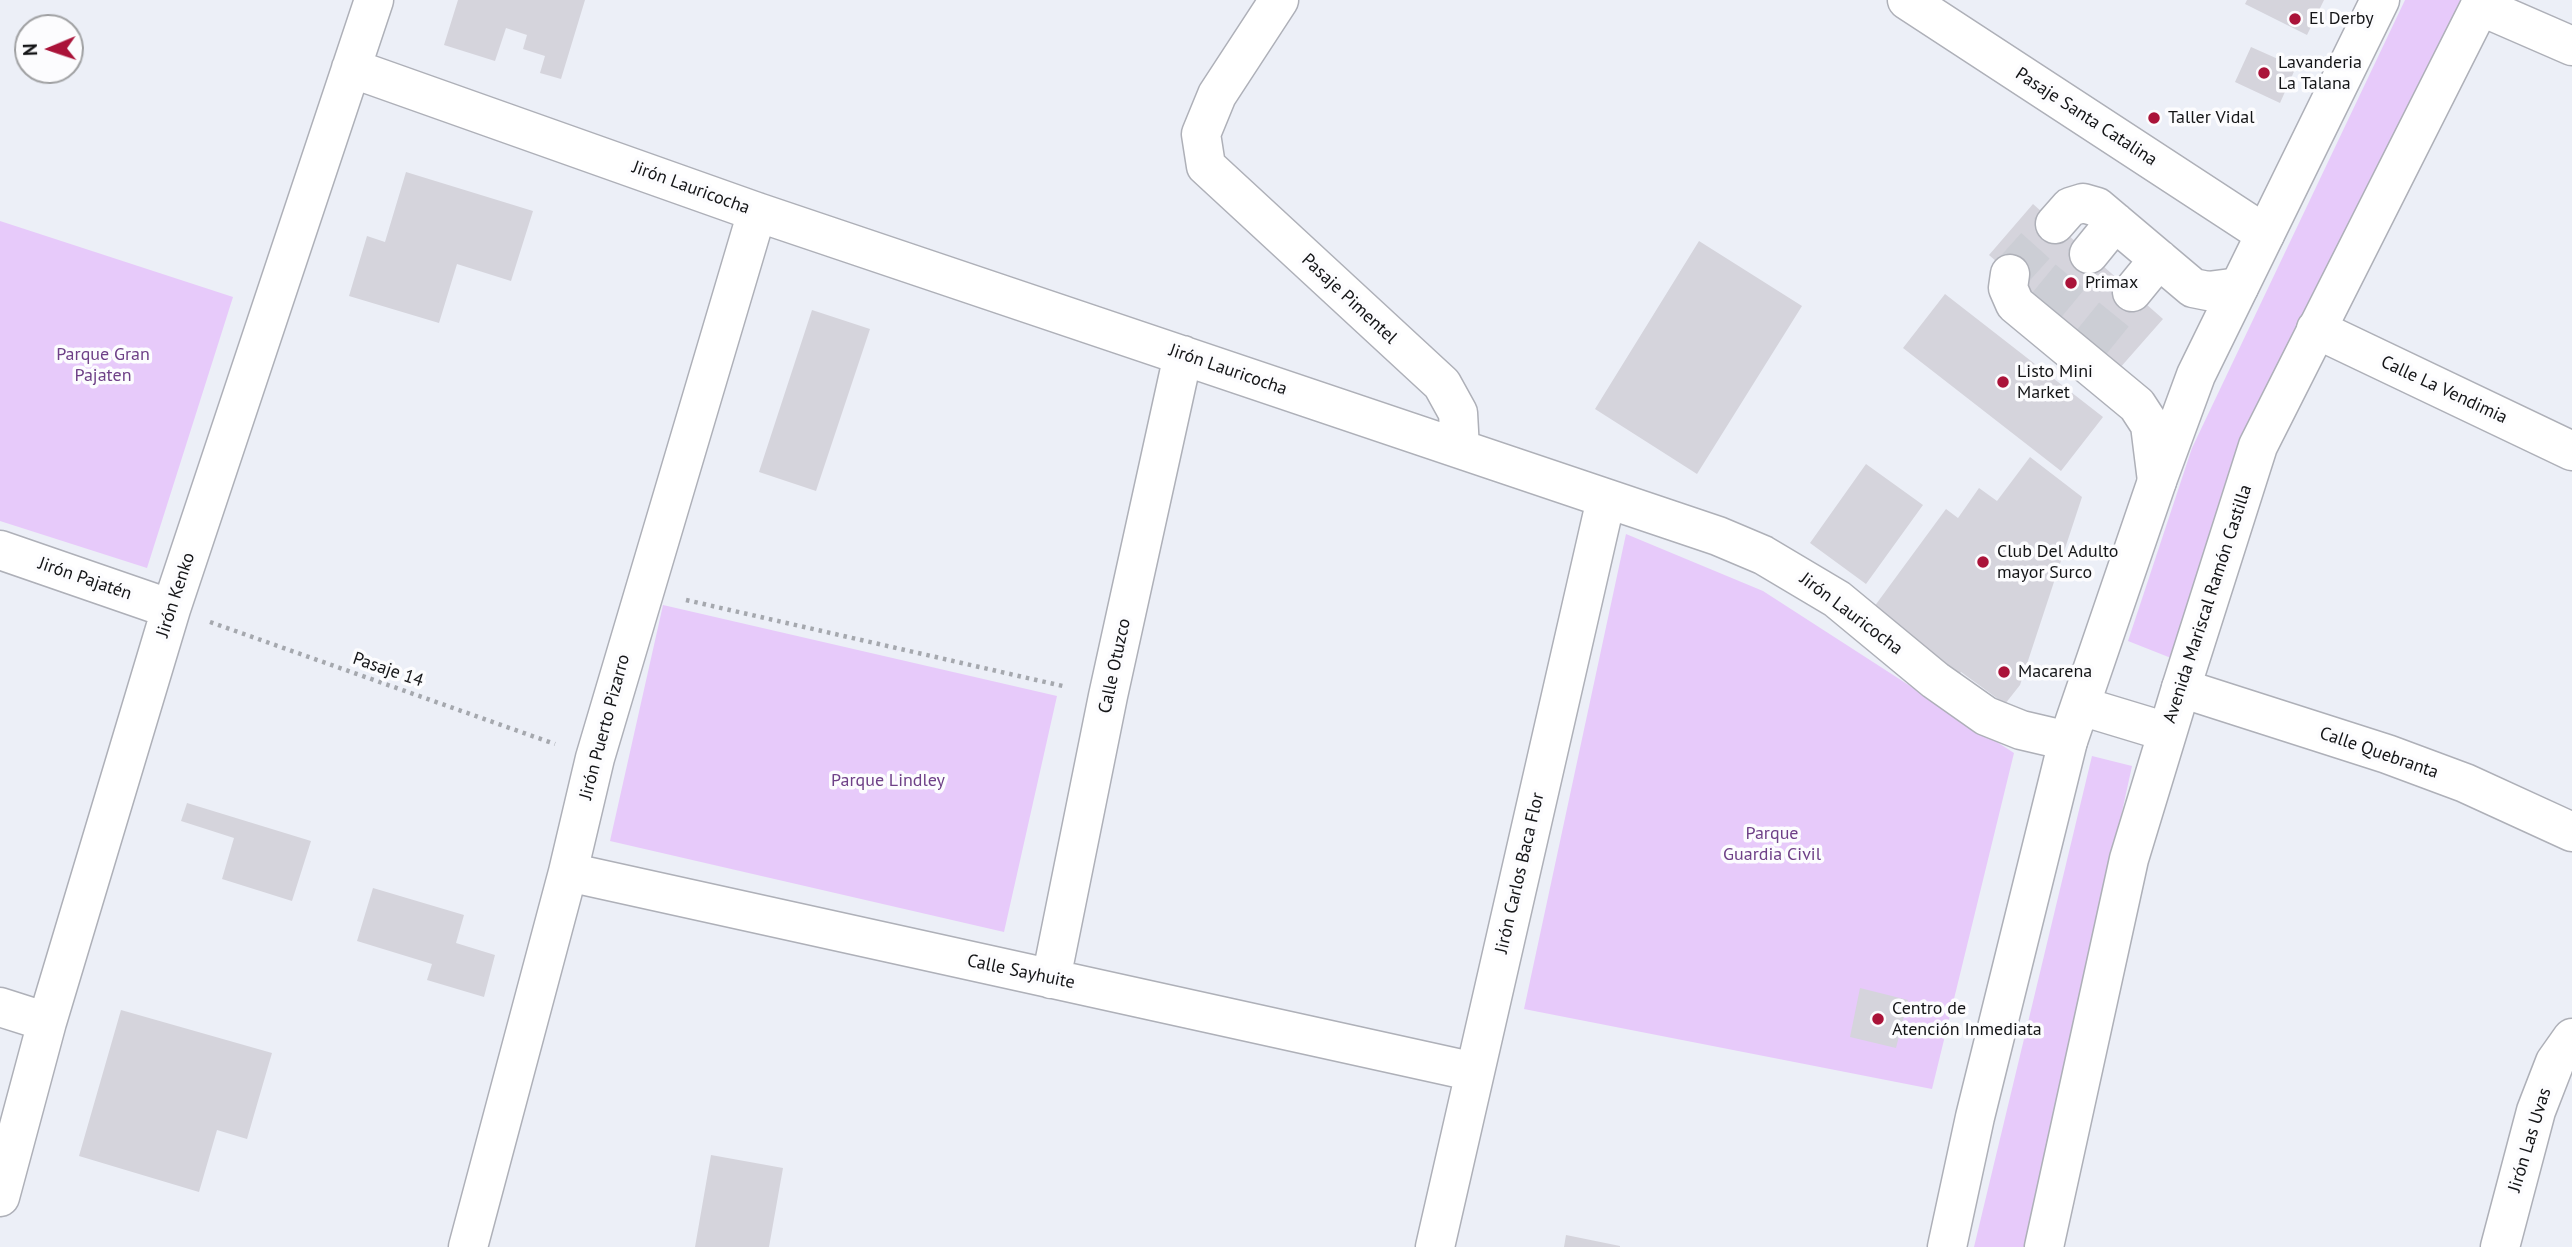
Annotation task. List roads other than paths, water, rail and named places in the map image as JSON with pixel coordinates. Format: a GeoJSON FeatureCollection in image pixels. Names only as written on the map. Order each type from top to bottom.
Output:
{"type":"FeatureCollection","features":[{"type":"Feature","properties":{"kind":"street","name":"Jirón Kenko"},"geometry":{"type":"LineString","coordinates":[[0,1197],[47,1022],[171,609],[374,0]]}},
{"type":"Feature","properties":{"kind":"street","name":"Pasaje Pimentel"},"geometry":{"type":"LineString","coordinates":[[1279,0],[1217,94],[1201,134],[1206,166],[1442,384],[1458,413],[1461,449]]}},
{"type":"Feature","properties":{"kind":"street","name":"Pasaje Santa Catalina"},"geometry":{"type":"LineString","coordinates":[[1907,0],[2265,234]]}},
{"type":"Feature","properties":{"kind":"street"},"geometry":{"type":"LineString","coordinates":[[1947,1247],[1975,1117],[2075,724],[2157,481],[2196,375],[2380,0]]}},
{"type":"Feature","properties":{"kind":"street"},"geometry":{"type":"LineString","coordinates":[[2481,3],[2572,46]]}},
{"type":"Feature","properties":{"kind":"street","name":"Avenida Mariscal Ramón Castilla"},"geometry":{"type":"LineString","coordinates":[[2044,1247],[2129,859],[2180,688],[2258,446],[2481,3]]}},
{"type":"Feature","properties":{"kind":"street","name":"Jirón Lauricocha"},"geometry":{"type":"LineString","coordinates":[[351,68],[757,212],[1718,536],[1763,555],[1837,599],[1935,680],[1986,716],[2021,730],[2075,724],[2167,732]]}},
{"type":"Feature","properties":{"kind":"street"},"geometry":{"type":"LineString","coordinates":[[2055,223],[2070,207],[2083,203],[2097,207],[2193,288],[2208,291],[2239,287]]}},
{"type":"Feature","properties":{"kind":"street","name":"Jirón Puerto Pizarro"},"geometry":{"type":"LineString","coordinates":[[468,1247],[568,872],[595,758],[757,212]]}},
{"type":"Feature","properties":{"kind":"street"},"geometry":{"type":"LineString","coordinates":[[2090,254],[2115,222]]}},
{"type":"Feature","properties":{"kind":"street"},"geometry":{"type":"LineString","coordinates":[[2132,292],[2159,259]]}},
{"type":"Feature","properties":{"kind":"street"},"geometry":{"type":"LineString","coordinates":[[2010,274],[2008,288],[2014,304],[2040,313],[2084,350],[2137,405],[2150,425],[2157,481]]}},
{"type":"Feature","properties":{"kind":"street","name":"Calle La Vendimia"},"geometry":{"type":"LineString","coordinates":[[2316,329],[2572,451]]}},
{"type":"Feature","properties":{"kind":"street","name":"Calle Otuzco"},"geometry":{"type":"LineString","coordinates":[[1051,979],[1108,696],[1183,355]]}},
{"type":"Feature","properties":{"kind":"street","name":"Jirón Carlos Baca Flor"},"geometry":{"type":"LineString","coordinates":[[1435,1247],[1606,499]]}},
{"type":"Feature","properties":{"kind":"street","name":"Jirón Pajatén"},"geometry":{"type":"LineString","coordinates":[[0,550],[171,609]]}},
{"type":"Feature","properties":{"kind":"street","name":"Calle Quebranta"},"geometry":{"type":"LineString","coordinates":[[2180,688],[2387,754],[2477,788],[2572,832]]}},
{"type":"Feature","properties":{"kind":"street","name":"Calle Sayhuite"},"geometry":{"type":"LineString","coordinates":[[568,872],[1475,1072]]}},
{"type":"Feature","properties":{"kind":"street"},"geometry":{"type":"LineString","coordinates":[[0,1007],[47,1022]]}},
{"type":"Feature","properties":{"kind":"street","name":"Jirón Las Uvas"},"geometry":{"type":"LineString","coordinates":[[2500,1247],[2536,1111],[2555,1062],[2572,1038]]}},
{"type":"Feature","properties":{"kind":"tunnel"},"geometry":{"type":"LineString","coordinates":[[2010,274],[2055,224]]}},
{"type":"Feature","properties":{"kind":"tunnel"},"geometry":{"type":"LineString","coordinates":[[2046,306],[2089,254]]}},
{"type":"Feature","properties":{"kind":"tunnel"},"geometry":{"type":"LineString","coordinates":[[2090,344],[2132,292]]}},
{"type":"Feature","properties":{"kind":"place","name":"El Derby"},"geometry":{"type":"Point","coordinates":[2295,19]}},
{"type":"Feature","properties":{"kind":"place","name":"Lavanderia La Talana"},"geometry":{"type":"Point","coordinates":[2264,73]}},
{"type":"Feature","properties":{"kind":"place","name":"Taller Vidal"},"geometry":{"type":"Point","coordinates":[2154,118]}},
{"type":"Feature","properties":{"kind":"place","name":"Primax"},"geometry":{"type":"Point","coordinates":[2071,283]}},
{"type":"Feature","properties":{"kind":"place","name":"Listo Mini Market"},"geometry":{"type":"Point","coordinates":[2003,382]}},
{"type":"Feature","properties":{"kind":"place","name":"Club Del Adulto mayor Surco"},"geometry":{"type":"Point","coordinates":[1983,562]}},
{"type":"Feature","properties":{"kind":"place","name":"Macarena"},"geometry":{"type":"Point","coordinates":[2004,672]}},
{"type":"Feature","properties":{"kind":"place","name":"Centro de Atención Inmediata"},"geometry":{"type":"Point","coordinates":[1878,1019]}},
{"type":"Feature","properties":{"kind":"park label","name":"Parque Gran Pajaten"},"geometry":{"type":"Point","coordinates":[103,365]}},
{"type":"Feature","properties":{"kind":"park label","name":"Parque Lindley"},"geometry":{"type":"Point","coordinates":[888,781]}},
{"type":"Feature","properties":{"kind":"park label","name":"Parque Guardia Civil"},"geometry":{"type":"Point","coordinates":[1772,844]}}]}
